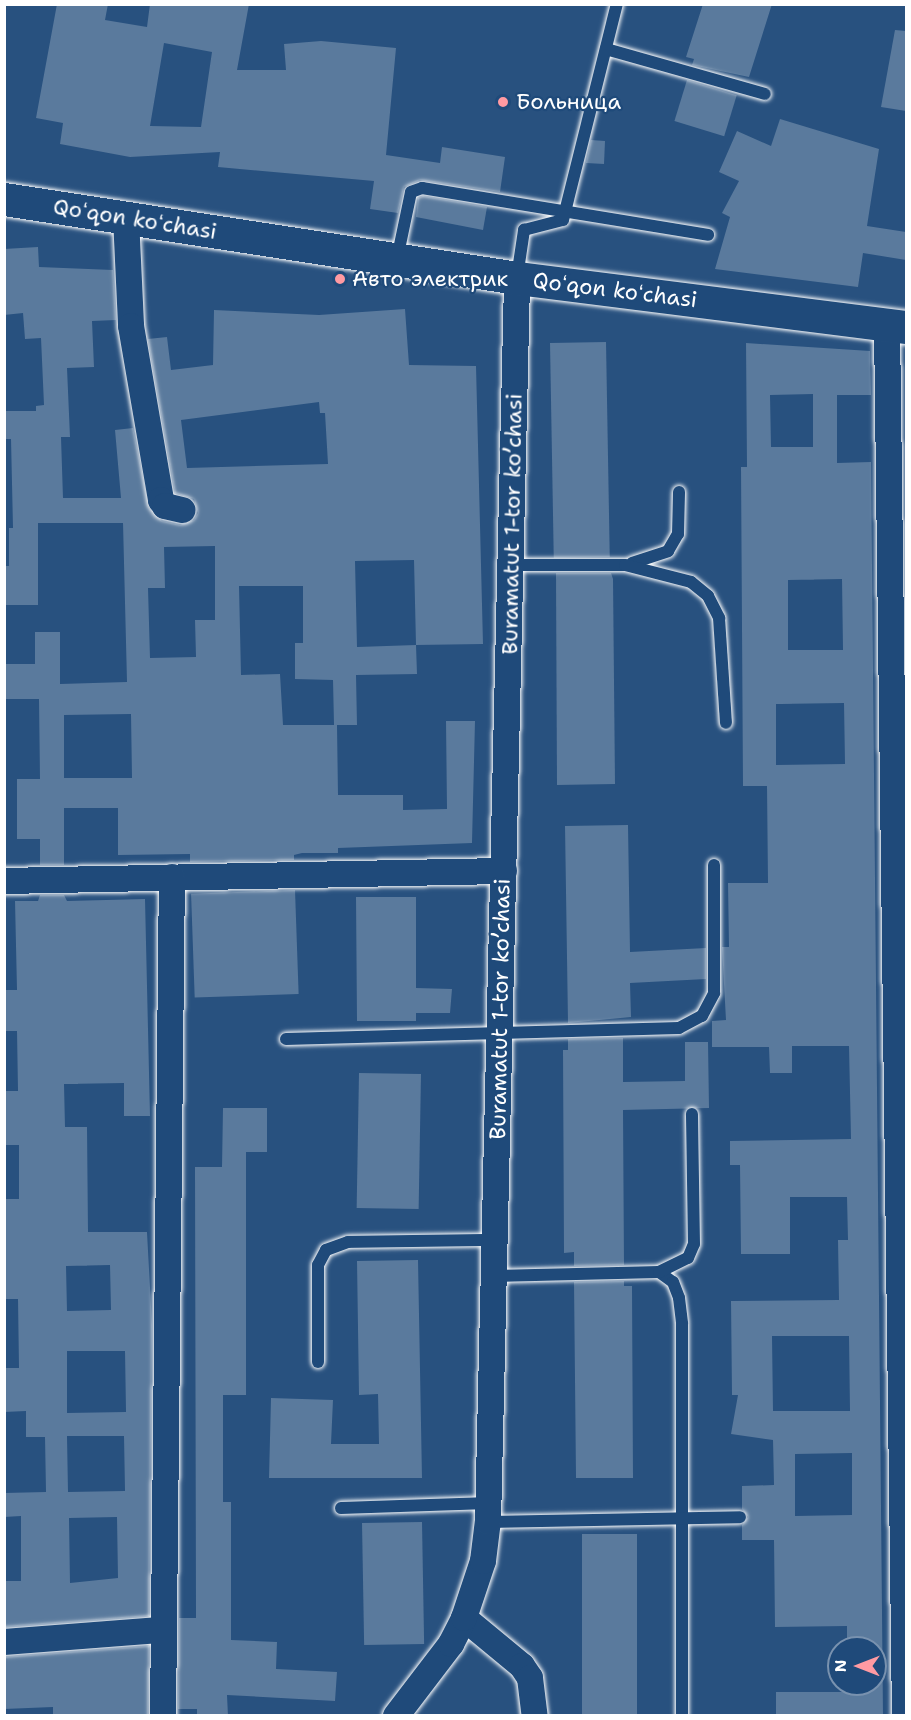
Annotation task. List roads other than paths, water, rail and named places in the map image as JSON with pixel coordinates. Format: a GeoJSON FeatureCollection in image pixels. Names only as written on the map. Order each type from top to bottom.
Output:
{"type":"FeatureCollection","features":[{"type":"Feature","properties":{"kind":"main road","name":"Qoʻqon koʻchasi"},"geometry":{"type":"LineString","coordinates":[[4,199],[517,278],[897,326]]}},
{"type":"Feature","properties":{"kind":"street"},"geometry":{"type":"LineString","coordinates":[[126,218],[131,326],[161,500],[165,506],[183,510]]}},
{"type":"Feature","properties":{"kind":"street","name":"Buramatut 1-tor koʼchasi"},"geometry":{"type":"LineString","coordinates":[[396,1716],[451,1644],[464,1618],[483,1561],[489,1513],[517,278]]}},
{"type":"Feature","properties":{"kind":"street"},"geometry":{"type":"LineString","coordinates":[[897,326],[905,1716]]}},
{"type":"Feature","properties":{"kind":"street"},"geometry":{"type":"LineString","coordinates":[[4,881],[504,871]]}},
{"type":"Feature","properties":{"kind":"street"},"geometry":{"type":"LineString","coordinates":[[163,1716],[160,1630],[172,877]]}},
{"type":"Feature","properties":{"kind":"street"},"geometry":{"type":"LineString","coordinates":[[464,1618],[522,1666],[530,1678],[535,1716]]}},
{"type":"Feature","properties":{"kind":"street"},"geometry":{"type":"LineString","coordinates":[[4,1642],[160,1630]]}},
{"type":"Feature","properties":{"kind":"lane"},"geometry":{"type":"LineString","coordinates":[[517,278],[524,230],[534,225],[554,225],[562,220],[566,211],[617,4]]}},
{"type":"Feature","properties":{"kind":"lane"},"geometry":{"type":"LineString","coordinates":[[606,49],[765,94]]}},
{"type":"Feature","properties":{"kind":"lane"},"geometry":{"type":"LineString","coordinates":[[397,260],[412,189],[566,211],[708,235]]}},
{"type":"Feature","properties":{"kind":"lane"},"geometry":{"type":"LineString","coordinates":[[625,565],[668,551],[678,534],[680,492]]}},
{"type":"Feature","properties":{"kind":"lane"},"geometry":{"type":"LineString","coordinates":[[510,565],[625,565],[665,571],[692,582],[708,597],[719,618],[723,650],[726,723]]}},
{"type":"Feature","properties":{"kind":"lane"},"geometry":{"type":"LineString","coordinates":[[286,1039],[670,1030],[702,1016],[714,993],[714,865]]}},
{"type":"Feature","properties":{"kind":"lane"},"geometry":{"type":"LineString","coordinates":[[494,1276],[659,1272],[688,1258],[694,1244],[692,1114]]}},
{"type":"Feature","properties":{"kind":"lane"},"geometry":{"type":"LineString","coordinates":[[318,1362],[318,1265],[326,1250],[348,1242],[495,1240]]}},
{"type":"Feature","properties":{"kind":"lane"},"geometry":{"type":"LineString","coordinates":[[659,1272],[673,1282],[680,1298],[682,1324],[682,1716]]}},
{"type":"Feature","properties":{"kind":"lane"},"geometry":{"type":"LineString","coordinates":[[341,1508],[683,1518],[740,1517]]}},
{"type":"Feature","properties":{"kind":"place","name":"Больница"},"geometry":{"type":"Point","coordinates":[503,102]}},
{"type":"Feature","properties":{"kind":"place","name":"Авто электрик"},"geometry":{"type":"Point","coordinates":[340,279]}}]}
